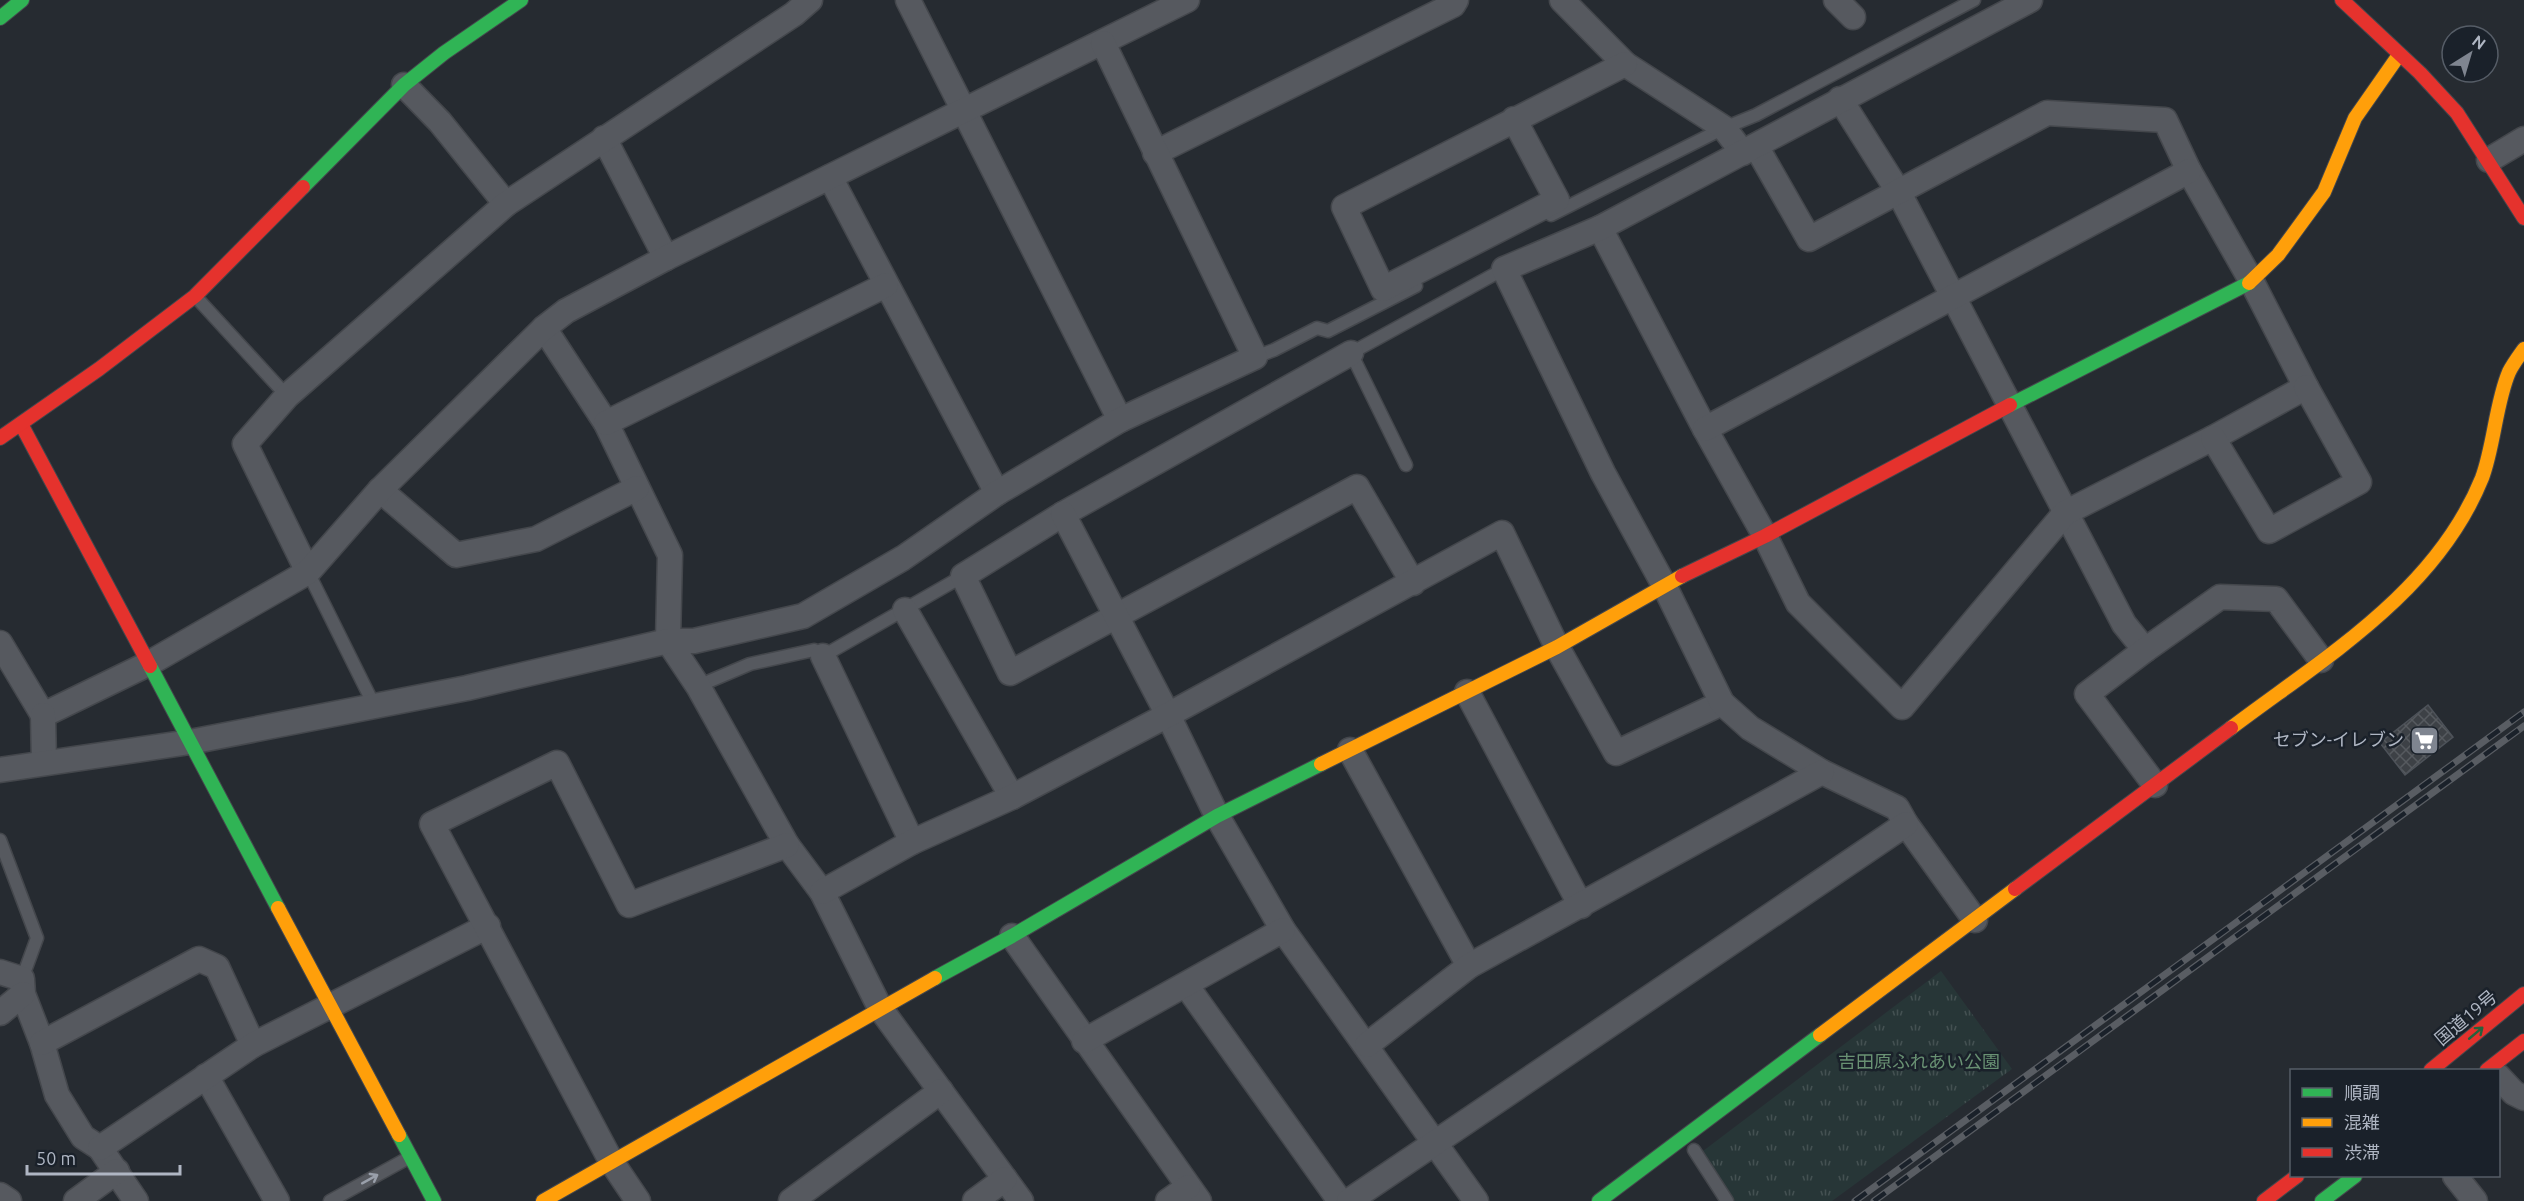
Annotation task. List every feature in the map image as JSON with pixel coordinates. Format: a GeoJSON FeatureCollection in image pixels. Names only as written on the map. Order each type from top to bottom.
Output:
{"type":"FeatureCollection","features":[{"type":"Feature","properties":{"kind":"main road"},"geometry":{"type":"LineString","coordinates":[[0,18],[22,0]]}},
{"type":"Feature","properties":{"kind":"main road"},"geometry":{"type":"LineString","coordinates":[[0,438],[99,369],[195,297],[273,219],[327,160],[404,85],[444,53],[521,0]]}},
{"type":"Feature","properties":{"kind":"main road"},"geometry":{"type":"LineString","coordinates":[[2342,0],[2446,100],[2489,160],[2512,202],[2524,218]]}},
{"type":"Feature","properties":{"kind":"main road"},"geometry":{"type":"LineString","coordinates":[[543,1201],[880,1008],[1012,936],[1217,816],[1557,647],[1664,585],[1765,536],[2011,405],[2252,282],[2278,255],[2324,192],[2355,118],[2399,55]]}},
{"type":"Feature","properties":{"kind":"main road"},"geometry":{"type":"LineString","coordinates":[[1599,1201],[2155,785],[2399,599],[2435,560],[2462,516],[2482,477],[2509,372],[2524,349]]}},
{"type":"Feature","properties":{"kind":"main road"},"geometry":{"type":"LineString","coordinates":[[21,424],[434,1201]]}},
{"type":"Feature","properties":{"kind":"main road","name":"国道19号"},"geometry":{"type":"LineString","coordinates":[[2433,1069],[2524,993]]}},
{"type":"Feature","properties":{"kind":"main road"},"geometry":{"type":"LineString","coordinates":[[2495,1069],[2524,1041]]}},
{"type":"Feature","properties":{"kind":"main road"},"geometry":{"type":"LineString","coordinates":[[2264,1201],[2296,1177]]}},
{"type":"Feature","properties":{"kind":"main road"},"geometry":{"type":"LineString","coordinates":[[2322,1201],[2354,1177]]}},
{"type":"Feature","properties":{"kind":"street"},"geometry":{"type":"LineString","coordinates":[[308,572],[244,444],[287,396],[506,204],[794,14],[810,0]]}},
{"type":"Feature","properties":{"kind":"street"},"geometry":{"type":"LineString","coordinates":[[908,0],[1120,420]]}},
{"type":"Feature","properties":{"kind":"street"},"geometry":{"type":"LineString","coordinates":[[43,716],[148,664],[308,572],[380,490],[544,328],[566,311],[666,258],[964,109],[1103,44],[1187,0]]}},
{"type":"Feature","properties":{"kind":"street"},"geometry":{"type":"LineString","coordinates":[[1155,153],[1452,5],[1456,0]]}},
{"type":"Feature","properties":{"kind":"street"},"geometry":{"type":"LineString","coordinates":[[1562,0],[1625,64],[1724,128],[1750,150],[1809,239],[2047,113],[2165,120],[2189,171],[2252,282],[2306,387],[2359,482],[2270,531],[2213,438]]}},
{"type":"Feature","properties":{"kind":"street"},"geometry":{"type":"LineString","coordinates":[[1836,0],[1852,17]]}},
{"type":"Feature","properties":{"kind":"street"},"geometry":{"type":"LineString","coordinates":[[1975,920],[1897,808],[1822,772],[1750,728],[1722,703],[1664,585],[1603,473],[1504,269],[1600,228],[1750,150],[1991,9],[2030,0]]}},
{"type":"Feature","properties":{"kind":"street"},"geometry":{"type":"LineString","coordinates":[[0,770],[190,742],[467,688],[668,641],[694,641],[803,616],[903,558],[997,493],[1120,420],[1255,357],[1103,44]]}},
{"type":"Feature","properties":{"kind":"street"},"geometry":{"type":"LineString","coordinates":[[1514,118],[1557,200],[1383,290],[1344,207],[1514,118],[1625,64]]}},
{"type":"Feature","properties":{"kind":"street"},"geometry":{"type":"LineString","coordinates":[[404,85],[440,122],[506,204]]}},
{"type":"Feature","properties":{"kind":"street"},"geometry":{"type":"LineString","coordinates":[[1840,99],[1898,191],[2124,624],[2145,650]]}},
{"type":"Feature","properties":{"kind":"street"},"geometry":{"type":"LineString","coordinates":[[604,138],[666,258]]}},
{"type":"Feature","properties":{"kind":"street"},"geometry":{"type":"LineString","coordinates":[[2489,160],[2524,139]]}},
{"type":"Feature","properties":{"kind":"street"},"geometry":{"type":"LineString","coordinates":[[1705,429],[2189,171]]}},
{"type":"Feature","properties":{"kind":"street"},"geometry":{"type":"LineString","coordinates":[[830,177],[997,493]]}},
{"type":"Feature","properties":{"kind":"street"},"geometry":{"type":"LineString","coordinates":[[1600,228],[1705,429],[1765,536],[1798,603],[1902,707],[2065,513],[2213,438],[2306,387]]}},
{"type":"Feature","properties":{"kind":"street"},"geometry":{"type":"LineString","coordinates":[[606,423],[886,285]]}},
{"type":"Feature","properties":{"kind":"street"},"geometry":{"type":"LineString","coordinates":[[544,328],[606,423],[670,555],[668,641],[698,686],[787,845],[822,892],[880,1008],[1021,1201]]}},
{"type":"Feature","properties":{"kind":"street"},"geometry":{"type":"LineString","coordinates":[[1351,353],[1063,514],[963,576],[1010,673],[1356,487],[1413,583]]}},
{"type":"Feature","properties":{"kind":"street"},"geometry":{"type":"LineString","coordinates":[[380,490],[456,555],[536,539],[637,488]]}},
{"type":"Feature","properties":{"kind":"street"},"geometry":{"type":"LineString","coordinates":[[1063,514],[1168,715],[1217,816],[1283,930],[1476,1201]]}},
{"type":"Feature","properties":{"kind":"street"},"geometry":{"type":"LineString","coordinates":[[822,892],[912,842],[1012,797],[1168,715],[1502,533],[1557,647],[1616,753],[1722,703]]}},
{"type":"Feature","properties":{"kind":"street"},"geometry":{"type":"LineString","coordinates":[[2155,785],[2087,694],[2145,650],[2220,597],[2276,599],[2320,660]]}},
{"type":"Feature","properties":{"kind":"street"},"geometry":{"type":"LineString","coordinates":[[905,610],[1012,797]]}},
{"type":"Feature","properties":{"kind":"street"},"geometry":{"type":"LineString","coordinates":[[0,643],[43,716],[44,762]]}},
{"type":"Feature","properties":{"kind":"street"},"geometry":{"type":"LineString","coordinates":[[823,656],[912,842]]}},
{"type":"Feature","properties":{"kind":"street"},"geometry":{"type":"LineString","coordinates":[[1467,692],[1581,906]]}},
{"type":"Feature","properties":{"kind":"street"},"geometry":{"type":"LineString","coordinates":[[1350,750],[1469,966]]}},
{"type":"Feature","properties":{"kind":"street"},"geometry":{"type":"LineString","coordinates":[[638,1201],[611,1161],[432,824],[557,763],[629,905],[787,845]]}},
{"type":"Feature","properties":{"kind":"street"},"geometry":{"type":"LineString","coordinates":[[1367,1045],[1469,966],[1822,772]]}},
{"type":"Feature","properties":{"kind":"street"},"geometry":{"type":"LineString","coordinates":[[1348,1201],[1432,1142],[1906,824]]}},
{"type":"Feature","properties":{"kind":"street"},"geometry":{"type":"LineString","coordinates":[[100,1148],[252,1045],[488,926]]}},
{"type":"Feature","properties":{"kind":"street"},"geometry":{"type":"LineString","coordinates":[[1084,1041],[1283,930]]}},
{"type":"Feature","properties":{"kind":"street"},"geometry":{"type":"LineString","coordinates":[[1012,936],[1194,1194],[1168,1201]]}},
{"type":"Feature","properties":{"kind":"street"},"geometry":{"type":"LineString","coordinates":[[42,1043],[199,959],[217,967],[252,1045]]}},
{"type":"Feature","properties":{"kind":"street"},"geometry":{"type":"LineString","coordinates":[[0,1013],[15,982]]}},
{"type":"Feature","properties":{"kind":"street"},"geometry":{"type":"LineString","coordinates":[[15,982],[42,1043],[57,1095],[83,1137],[100,1148],[136,1201]]}},
{"type":"Feature","properties":{"kind":"street"},"geometry":{"type":"LineString","coordinates":[[1186,985],[1340,1201]]}},
{"type":"Feature","properties":{"kind":"street"},"geometry":{"type":"LineString","coordinates":[[206,1076],[277,1201]]}},
{"type":"Feature","properties":{"kind":"street"},"geometry":{"type":"LineString","coordinates":[[2500,1078],[2514,1093],[2524,1098]]}},
{"type":"Feature","properties":{"kind":"street"},"geometry":{"type":"LineString","coordinates":[[791,1201],[940,1091]]}},
{"type":"Feature","properties":{"kind":"street"},"geometry":{"type":"LineString","coordinates":[[76,1201],[117,1171]]}},
{"type":"Feature","properties":{"kind":"street"},"geometry":{"type":"LineString","coordinates":[[2456,1177],[2475,1201]]}},
{"type":"Feature","properties":{"kind":"street"},"geometry":{"type":"LineString","coordinates":[[975,1201],[1005,1179]]}},
{"type":"Feature","properties":{"kind":"street"},"geometry":{"type":"LineString","coordinates":[[0,1195],[9,1201]]}},
{"type":"Feature","properties":{"kind":"lane"},"geometry":{"type":"LineString","coordinates":[[1255,357],[1317,328],[1328,331],[1724,128],[1756,115],[1974,0]]}},
{"type":"Feature","properties":{"kind":"lane"},"geometry":{"type":"LineString","coordinates":[[1406,465],[1351,353],[1504,269]]}},
{"type":"Feature","properties":{"kind":"lane"},"geometry":{"type":"LineString","coordinates":[[195,297],[287,396]]}},
{"type":"Feature","properties":{"kind":"lane"},"geometry":{"type":"LineString","coordinates":[[308,572],[374,705]]}},
{"type":"Feature","properties":{"kind":"lane"},"geometry":{"type":"LineString","coordinates":[[698,686],[750,664],[814,650],[823,656],[963,576]]}},
{"type":"Feature","properties":{"kind":"lane"},"geometry":{"type":"LineString","coordinates":[[0,840],[37,938],[15,982]]}},
{"type":"Feature","properties":{"kind":"lane"},"geometry":{"type":"LineString","coordinates":[[1694,1149],[1727,1201]]}},
{"type":"Feature","properties":{"kind":"lane"},"geometry":{"type":"LineString","coordinates":[[330,1201],[410,1157]]}},
{"type":"Feature","properties":{"kind":"green space","name":"吉田原ふれあい公園"},"geometry":{"type":"Polygon","coordinates":[[[1941,971],[2012,1069],[1832,1201],[1735,1201],[1703,1151],[1941,971]]]}},
{"type":"Feature","properties":{"kind":"building"},"geometry":{"type":"Polygon","coordinates":[[[2428,705],[2453,737],[2405,775],[2380,743],[2428,705]]]}},
{"type":"Feature","properties":{"kind":"railway"},"geometry":{"type":"LineString","coordinates":[[1855,1201],[2524,712]]}},
{"type":"Feature","properties":{"kind":"railway"},"geometry":{"type":"LineString","coordinates":[[1874,1201],[2524,726]]}},
{"type":"Feature","properties":{"kind":"traffic: fast"},"geometry":{"type":"LineString","coordinates":[[0,18],[22,0]]}},
{"type":"Feature","properties":{"kind":"traffic: fast"},"geometry":{"type":"LineString","coordinates":[[303,187],[404,85],[444,53],[521,0]]}},
{"type":"Feature","properties":{"kind":"traffic: fast"},"geometry":{"type":"LineString","coordinates":[[2010,405],[2249,283]]}},
{"type":"Feature","properties":{"kind":"traffic: fast"},"geometry":{"type":"LineString","coordinates":[[150,666],[278,908]]}},
{"type":"Feature","properties":{"kind":"traffic: fast"},"geometry":{"type":"LineString","coordinates":[[935,978],[1012,936],[1217,816],[1321,764]]}},
{"type":"Feature","properties":{"kind":"traffic: fast"},"geometry":{"type":"LineString","coordinates":[[1599,1201],[1820,1035]]}},
{"type":"Feature","properties":{"kind":"traffic: fast"},"geometry":{"type":"LineString","coordinates":[[399,1135],[434,1201]]}},
{"type":"Feature","properties":{"kind":"traffic: fast"},"geometry":{"type":"LineString","coordinates":[[2322,1201],[2354,1177]]}},
{"type":"Feature","properties":{"kind":"traffic: slow"},"geometry":{"type":"LineString","coordinates":[[2249,283],[2278,255],[2324,192],[2355,118],[2399,55]]}},
{"type":"Feature","properties":{"kind":"traffic: slow"},"geometry":{"type":"LineString","coordinates":[[2231,728],[2340,648],[2407,588],[2437,555],[2462,519],[2482,478],[2505,384],[2511,369],[2524,349]]}},
{"type":"Feature","properties":{"kind":"traffic: slow"},"geometry":{"type":"LineString","coordinates":[[1321,764],[1557,647],[1682,576]]}},
{"type":"Feature","properties":{"kind":"traffic: slow"},"geometry":{"type":"LineString","coordinates":[[1820,1035],[2015,889]]}},
{"type":"Feature","properties":{"kind":"traffic: slow"},"geometry":{"type":"LineString","coordinates":[[278,908],[399,1135]]}},
{"type":"Feature","properties":{"kind":"traffic: slow"},"geometry":{"type":"LineString","coordinates":[[543,1201],[935,978]]}},
{"type":"Feature","properties":{"kind":"traffic: jam"},"geometry":{"type":"LineString","coordinates":[[2342,0],[2420,73],[2457,113],[2524,218]]}},
{"type":"Feature","properties":{"kind":"traffic: jam"},"geometry":{"type":"LineString","coordinates":[[0,438],[99,369],[195,296],[303,187]]}},
{"type":"Feature","properties":{"kind":"traffic: jam"},"geometry":{"type":"LineString","coordinates":[[1682,576],[1765,536],[2010,405]]}},
{"type":"Feature","properties":{"kind":"traffic: jam"},"geometry":{"type":"LineString","coordinates":[[21,424],[150,666]]}},
{"type":"Feature","properties":{"kind":"traffic: jam"},"geometry":{"type":"LineString","coordinates":[[2015,889],[2231,728]]}},
{"type":"Feature","properties":{"kind":"traffic: jam"},"geometry":{"type":"LineString","coordinates":[[2432,1069],[2524,994]]}},
{"type":"Feature","properties":{"kind":"traffic: jam"},"geometry":{"type":"LineString","coordinates":[[2488,1069],[2524,1041]]}},
{"type":"Feature","properties":{"kind":"traffic: jam"},"geometry":{"type":"LineString","coordinates":[[2264,1201],[2296,1177]]}},
{"type":"Feature","properties":{"kind":"place","name":"セブン-イレブン"},"geometry":{"type":"Point","coordinates":[2425,740]}}]}
